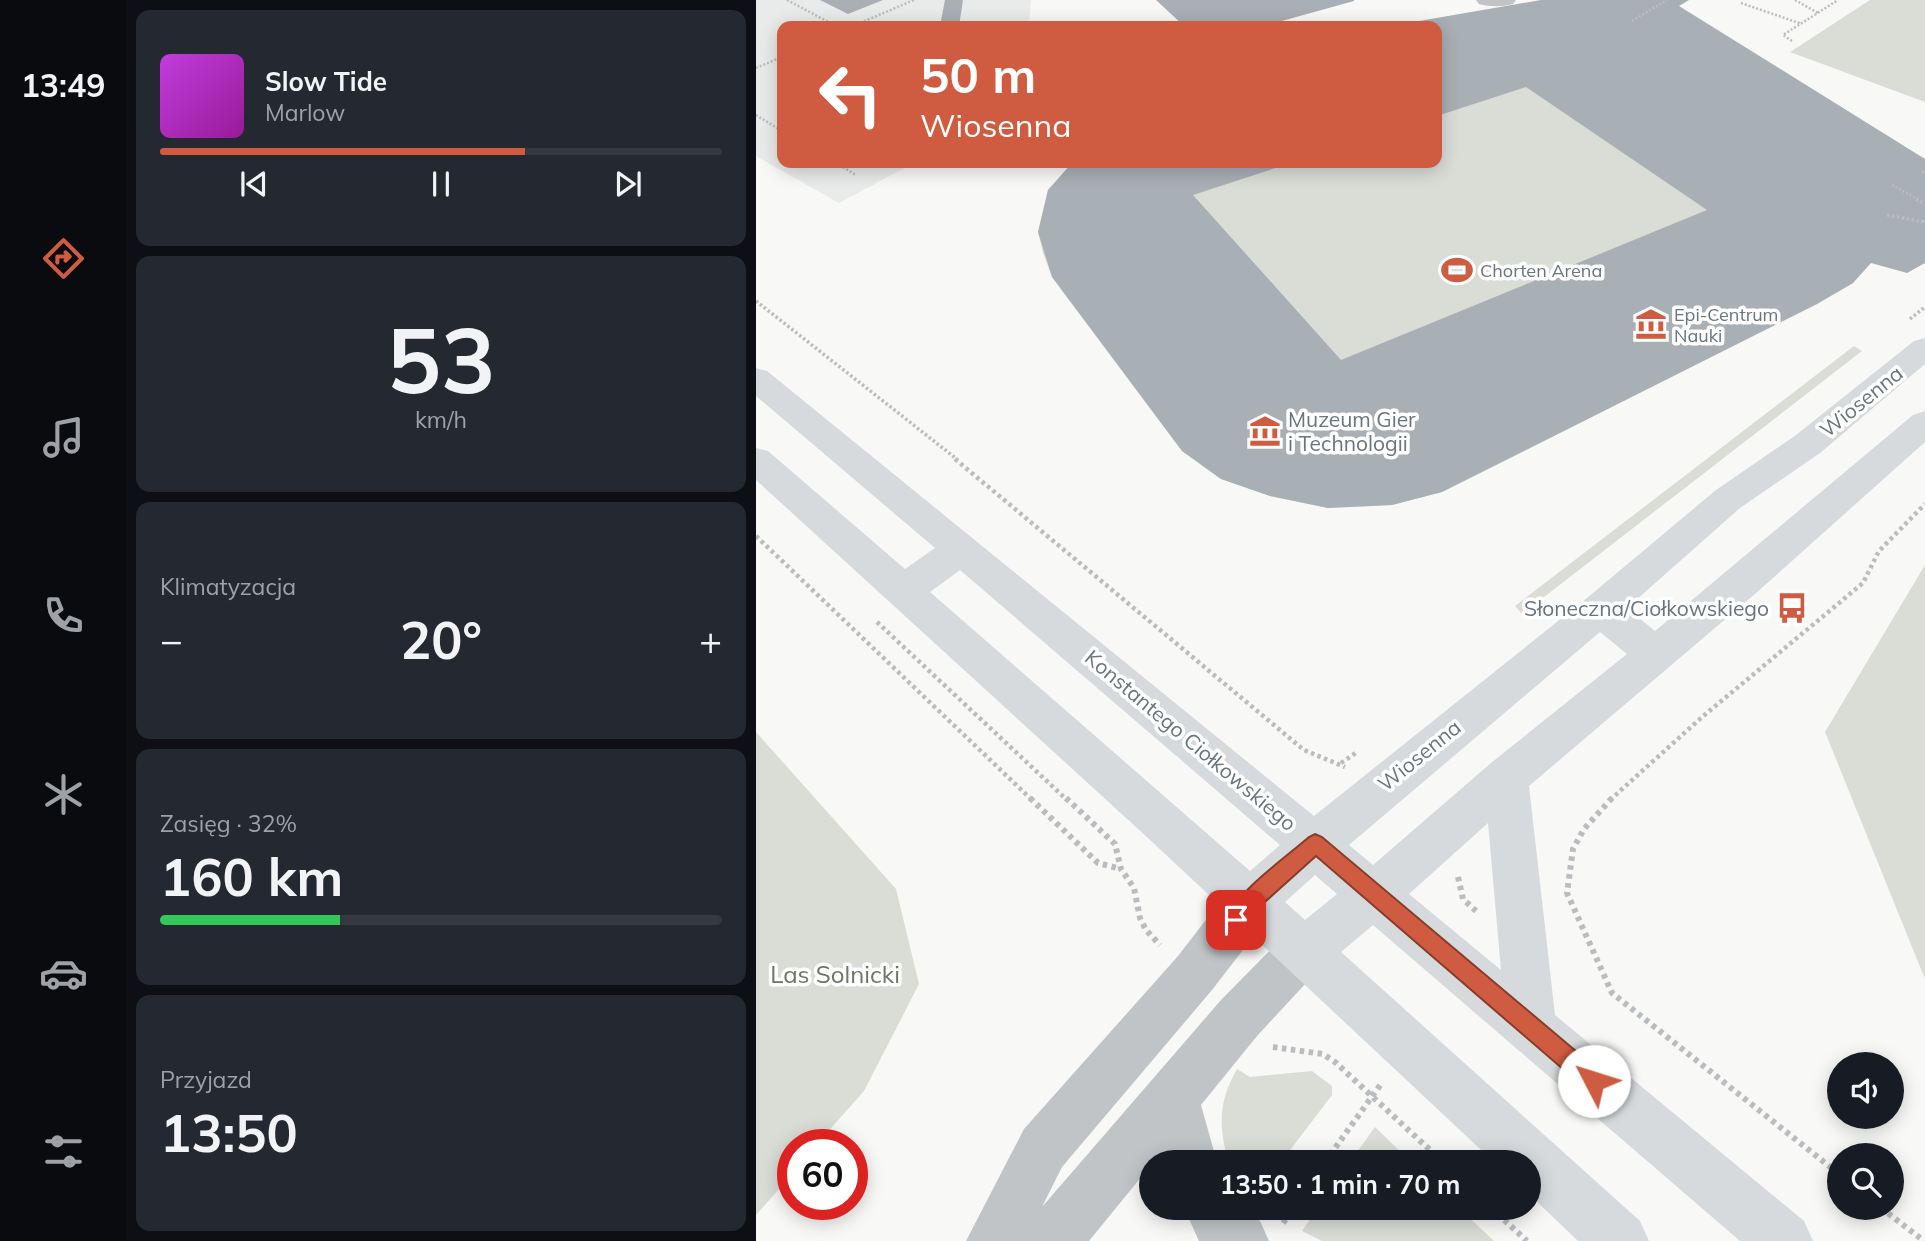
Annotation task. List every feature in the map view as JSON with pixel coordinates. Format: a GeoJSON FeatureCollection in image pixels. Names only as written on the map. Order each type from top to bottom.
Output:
{"type":"FeatureCollection","features":[{"type":"Feature","properties":{"kind":"main road","name":"Wiosenna"},"geometry":{"type":"LineString","coordinates":[[1249,903],[1412,761],[1600,609],[1728,499],[1808,444],[1925,348]]}},
{"type":"Feature","properties":{"kind":"main road","name":"Konstantego Ciołkowskiego"},"geometry":{"type":"LineString","coordinates":[[756,379],[1375,894],[1784,1241]]}},
{"type":"Feature","properties":{"kind":"main road"},"geometry":{"type":"LineString","coordinates":[[1302,952],[1375,894],[1506,778],[1742,583],[1925,423]]}},
{"type":"Feature","properties":{"kind":"main road"},"geometry":{"type":"LineString","coordinates":[[756,460],[1164,823],[1620,1241]]}},
{"type":"Feature","properties":{"kind":"main road"},"geometry":{"type":"LineString","coordinates":[[903,591],[961,549]]}},
{"type":"Feature","properties":{"kind":"main road"},"geometry":{"type":"LineString","coordinates":[[1600,609],[1655,654]]}},
{"type":"Feature","properties":{"kind":"main road"},"geometry":{"type":"LineString","coordinates":[[1506,778],[1531,1028]]}},
{"type":"Feature","properties":{"kind":"street"},"geometry":{"type":"LineString","coordinates":[[1486,0],[1506,0]]}},
{"type":"Feature","properties":{"kind":"street","name":"Wiosenna"},"geometry":{"type":"LineString","coordinates":[[995,1241],[1043,1149],[1195,973],[1249,903]]}},
{"type":"Feature","properties":{"kind":"street"},"geometry":{"type":"LineString","coordinates":[[1048,1241],[1072,1218],[1239,1018],[1302,952]]}},
{"type":"Feature","properties":{"kind":"street"},"geometry":{"type":"LineString","coordinates":[[1172,1098],[1187,1150]]}},
{"type":"Feature","properties":{"kind":"street"},"geometry":{"type":"LineString","coordinates":[[1218,1220],[1240,1241]]}},
{"type":"Feature","properties":{"kind":"path"},"geometry":{"type":"LineString","coordinates":[[787,0],[827,21]]}},
{"type":"Feature","properties":{"kind":"path"},"geometry":{"type":"LineString","coordinates":[[865,21],[914,0]]}},
{"type":"Feature","properties":{"kind":"path"},"geometry":{"type":"LineString","coordinates":[[1632,21],[1667,0]]}},
{"type":"Feature","properties":{"kind":"path"},"geometry":{"type":"LineString","coordinates":[[1795,0],[1818,13]]}},
{"type":"Feature","properties":{"kind":"path"},"geometry":{"type":"LineString","coordinates":[[1792,41],[1783,35],[1838,0]]}},
{"type":"Feature","properties":{"kind":"path"},"geometry":{"type":"LineString","coordinates":[[1741,3],[1801,24]]}},
{"type":"Feature","properties":{"kind":"path"},"geometry":{"type":"LineString","coordinates":[[756,68],[777,59]]}},
{"type":"Feature","properties":{"kind":"path"},"geometry":{"type":"LineString","coordinates":[[756,115],[777,128]]}},
{"type":"Feature","properties":{"kind":"path"},"geometry":{"type":"LineString","coordinates":[[844,168],[856,175]]}},
{"type":"Feature","properties":{"kind":"path"},"geometry":{"type":"LineString","coordinates":[[1892,185],[1925,204]]}},
{"type":"Feature","properties":{"kind":"path"},"geometry":{"type":"LineString","coordinates":[[1886,215],[1925,222]]}},
{"type":"Feature","properties":{"kind":"path"},"geometry":{"type":"LineString","coordinates":[[756,301],[1005,498],[1304,750],[1317,758],[1341,763]]}},
{"type":"Feature","properties":{"kind":"path"},"geometry":{"type":"LineString","coordinates":[[1827,1164],[1612,993],[1567,893],[1573,849],[1599,810],[1701,718],[1863,583],[1879,551],[1925,503]]}},
{"type":"Feature","properties":{"kind":"path"},"geometry":{"type":"LineString","coordinates":[[756,536],[1098,863],[1121,869],[1115,844],[876,621]]}},
{"type":"Feature","properties":{"kind":"path"},"geometry":{"type":"LineString","coordinates":[[1333,1150],[1372,1094]]}},
{"type":"Feature","properties":{"kind":"path"},"geometry":{"type":"LineString","coordinates":[[1504,1220],[1527,1241]]}},
{"type":"Feature","properties":{"kind":"path"},"geometry":{"type":"LineString","coordinates":[[1897,1220],[1924,1241]]}},
{"type":"Feature","properties":{"kind":"shaded area"},"geometry":{"type":"Polygon","coordinates":[[[756,0],[1031,0],[1029,21],[777,21],[777,168],[756,156],[756,0]]]}},
{"type":"Feature","properties":{"kind":"shaded area"},"geometry":{"type":"Polygon","coordinates":[[[777,168],[905,168],[839,203],[777,168]]]}},
{"type":"Feature","properties":{"kind":"green space"},"geometry":{"type":"Polygon","coordinates":[[[1870,0],[1925,0],[1925,102],[1790,52],[1870,0]]]}},
{"type":"Feature","properties":{"kind":"green space","name":"Chorten Arena"},"geometry":{"type":"Polygon","coordinates":[[[1464,32],[1871,262],[1853,283],[1817,304],[1442,492],[1392,505],[1328,508],[1270,496],[1221,479],[1182,451],[1052,277],[1038,232],[1048,190],[1068,168],[1442,168],[1442,39],[1464,32]]]}},
{"type":"Feature","properties":{"kind":"green space"},"geometry":{"type":"Polygon","coordinates":[[[1854,346],[1862,351],[1522,614],[1515,606],[1854,346]]]}},
{"type":"Feature","properties":{"kind":"green space"},"geometry":{"type":"Polygon","coordinates":[[[1925,565],[1925,979],[1825,732],[1925,565]]]}},
{"type":"Feature","properties":{"kind":"green space","name":"Las Solnicki"},"geometry":{"type":"Polygon","coordinates":[[[756,732],[896,889],[919,984],[864,1091],[830,1129],[777,1129],[777,1191],[756,1215],[756,732]]]}},
{"type":"Feature","properties":{"kind":"green space"},"geometry":{"type":"Polygon","coordinates":[[[1237,1069],[1250,1077],[1312,1071],[1332,1086],[1332,1095],[1290,1150],[1226,1150],[1222,1113],[1237,1069]]]}},
{"type":"Feature","properties":{"kind":"green space"},"geometry":{"type":"Polygon","coordinates":[[[1375,1127],[1399,1150],[1359,1150],[1375,1127]]]}},
{"type":"Feature","properties":{"kind":"green space"},"geometry":{"type":"Polygon","coordinates":[[[1310,1220],[1472,1220],[1494,1241],[1322,1241],[1302,1231],[1310,1220]]]}},
{"type":"Feature","properties":{"kind":"building"},"geometry":{"type":"Polygon","coordinates":[[[820,0],[883,0],[848,14],[820,0]]]}},
{"type":"Feature","properties":{"kind":"building"},"geometry":{"type":"Polygon","coordinates":[[[945,0],[963,0],[960,21],[941,21],[945,0]]]}},
{"type":"Feature","properties":{"kind":"building"},"geometry":{"type":"Polygon","coordinates":[[[1156,0],[1354,0],[1282,21],[1179,21],[1156,0]]]}},
{"type":"Feature","properties":{"kind":"building","name":"Chorten Arena"},"geometry":{"type":"Polygon","coordinates":[[[1541,0],[1689,0],[1679,6],[1925,159],[1925,263],[1907,273],[1871,263],[1853,283],[1817,304],[1442,492],[1392,505],[1328,508],[1270,496],[1221,479],[1182,451],[1052,277],[1038,232],[1048,190],[1068,168],[1276,168],[1193,195],[1341,360],[1707,210],[1526,87],[1442,114],[1442,21],[1419,21],[1541,0]]]}},
{"type":"Feature","properties":{"kind":"place","name":"Chorten Arena"},"geometry":{"type":"Point","coordinates":[1457,270]}},
{"type":"Feature","properties":{"kind":"place","name":"Epi-Centrum Nauki"},"geometry":{"type":"Point","coordinates":[1651,324]}},
{"type":"Feature","properties":{"kind":"place","name":"Muzeum Gier i Technologii"},"geometry":{"type":"Point","coordinates":[1265,431]}},
{"type":"Feature","properties":{"kind":"place","name":"Słoneczna/Ciołkowskiego"},"geometry":{"type":"Point","coordinates":[1792,608]}},
{"type":"Feature","properties":{"kind":"route"},"geometry":{"type":"LineString","coordinates":[[1236,920],[1249,903],[1315,844],[1594,1081]]}}]}
